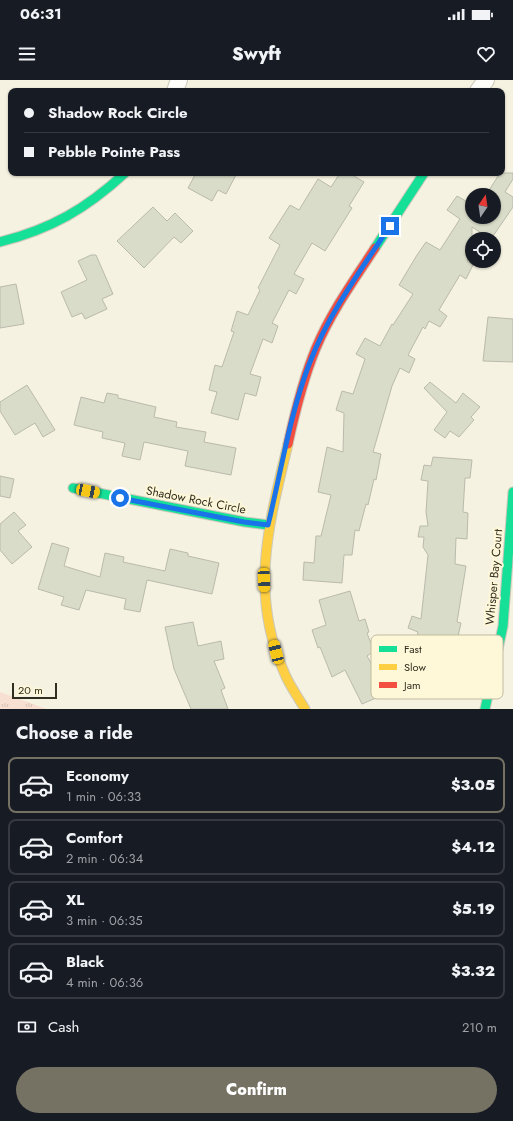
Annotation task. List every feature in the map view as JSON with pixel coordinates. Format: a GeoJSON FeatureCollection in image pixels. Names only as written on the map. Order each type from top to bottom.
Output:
{"type":"FeatureCollection","features":[{"type":"Feature","properties":{"kind":"street"},"geometry":{"type":"LineString","coordinates":[[0,242],[42,230],[65,220],[94,200],[121,176]]}},
{"type":"Feature","properties":{"kind":"street"},"geometry":{"type":"LineString","coordinates":[[305,709],[284,673],[276,652],[267,614],[264,565],[268,525],[300,392],[316,347],[338,305],[422,176]]}},
{"type":"Feature","properties":{"kind":"street","name":"Shadow Rock Circle"},"geometry":{"type":"LineString","coordinates":[[73,488],[244,522],[268,525]]}},
{"type":"Feature","properties":{"kind":"street","name":"Whisper Bay Court"},"geometry":{"type":"LineString","coordinates":[[501,635],[513,492]]}},
{"type":"Feature","properties":{"kind":"street","name":"Whisper Bay Court"},"geometry":{"type":"LineString","coordinates":[[485,709],[487,699]]}},
{"type":"Feature","properties":{"kind":"green space"},"geometry":{"type":"Polygon","coordinates":[[[0,692],[47,709],[0,709],[0,692]]]}},
{"type":"Feature","properties":{"kind":"building"},"geometry":{"type":"Polygon","coordinates":[[[505,173],[513,173],[513,179],[505,192],[513,197],[513,207],[496,232],[480,232],[472,227],[472,232],[465,232],[465,268],[472,268],[466,279],[460,275],[439,310],[447,316],[440,327],[429,321],[425,329],[423,327],[408,355],[415,359],[409,373],[400,368],[392,386],[373,452],[381,454],[376,480],[374,479],[368,505],[366,504],[359,531],[355,530],[352,555],[344,555],[342,583],[303,580],[304,562],[314,563],[316,536],[321,536],[331,495],[318,492],[327,447],[343,452],[344,413],[336,410],[342,391],[353,394],[365,359],[356,354],[365,338],[380,346],[392,324],[393,325],[413,294],[399,285],[417,255],[426,242],[440,250],[460,219],[447,210],[457,196],[465,201],[465,224],[501,224],[501,188],[490,188],[498,176],[505,176],[505,173]]]}},
{"type":"Feature","properties":{"kind":"building"},"geometry":{"type":"Polygon","coordinates":[[[194,176],[235,176],[226,194],[218,190],[212,201],[188,188],[194,176]]]}},
{"type":"Feature","properties":{"kind":"building"},"geometry":{"type":"Polygon","coordinates":[[[338,176],[354,176],[364,182],[349,206],[352,208],[325,251],[312,243],[294,274],[304,279],[296,294],[289,290],[272,323],[278,326],[272,343],[263,339],[250,374],[261,377],[256,396],[245,393],[238,420],[211,413],[217,392],[209,390],[215,365],[222,367],[234,332],[231,331],[237,311],[248,315],[260,290],[258,288],[280,245],[269,238],[290,205],[299,210],[318,179],[331,187],[338,176]]]}},
{"type":"Feature","properties":{"kind":"building"},"geometry":{"type":"Polygon","coordinates":[[[153,207],[167,221],[175,213],[193,231],[181,243],[174,237],[144,268],[117,241],[153,207]]]}},
{"type":"Feature","properties":{"kind":"building"},"geometry":{"type":"Polygon","coordinates":[[[91,255],[96,255],[113,294],[102,299],[107,309],[85,319],[82,313],[72,317],[61,292],[87,280],[78,261],[91,255]]]}},
{"type":"Feature","properties":{"kind":"building"},"geometry":{"type":"Polygon","coordinates":[[[16,284],[24,324],[0,328],[0,287],[16,284]]]}},
{"type":"Feature","properties":{"kind":"building"},"geometry":{"type":"Polygon","coordinates":[[[488,317],[513,319],[513,362],[483,361],[488,317]]]}},
{"type":"Feature","properties":{"kind":"building"},"geometry":{"type":"Polygon","coordinates":[[[430,382],[456,403],[463,393],[480,407],[471,417],[474,420],[459,437],[450,431],[445,438],[434,430],[447,412],[424,388],[430,382]]]}},
{"type":"Feature","properties":{"kind":"building"},"geometry":{"type":"Polygon","coordinates":[[[27,385],[55,430],[43,437],[35,423],[15,435],[0,411],[0,402],[27,385]]]}},
{"type":"Feature","properties":{"kind":"building"},"geometry":{"type":"Polygon","coordinates":[[[107,393],[118,395],[118,398],[156,407],[154,417],[177,422],[176,427],[206,432],[204,442],[236,448],[231,475],[185,466],[188,451],[144,442],[140,460],[122,456],[125,443],[102,438],[103,432],[74,425],[81,397],[104,403],[107,393]]]}},
{"type":"Feature","properties":{"kind":"building"},"geometry":{"type":"Polygon","coordinates":[[[433,457],[472,460],[470,478],[465,478],[463,512],[468,513],[467,539],[456,538],[455,564],[466,566],[457,622],[461,623],[458,635],[417,635],[418,632],[408,628],[412,616],[421,619],[428,555],[423,547],[424,537],[418,537],[420,526],[428,526],[426,512],[428,481],[421,480],[424,465],[431,466],[433,457]]]}},
{"type":"Feature","properties":{"kind":"building"},"geometry":{"type":"Polygon","coordinates":[[[0,476],[14,479],[10,498],[0,496],[0,476]]]}},
{"type":"Feature","properties":{"kind":"building"},"geometry":{"type":"Polygon","coordinates":[[[14,512],[26,525],[18,531],[32,547],[12,564],[0,550],[0,524],[14,512]]]}},
{"type":"Feature","properties":{"kind":"building"},"geometry":{"type":"Polygon","coordinates":[[[52,543],[69,548],[64,566],[100,577],[105,553],[124,557],[123,562],[165,571],[170,549],[188,553],[188,556],[219,563],[212,594],[147,580],[140,612],[124,609],[126,599],[86,590],[79,610],[61,605],[64,597],[38,589],[52,543]]]}},
{"type":"Feature","properties":{"kind":"building"},"geometry":{"type":"Polygon","coordinates":[[[350,591],[359,621],[365,619],[369,632],[367,633],[371,643],[371,653],[367,656],[371,663],[371,699],[374,699],[362,704],[345,670],[332,677],[320,647],[318,648],[312,630],[326,625],[319,600],[350,591]]]}},
{"type":"Feature","properties":{"kind":"building"},"geometry":{"type":"Polygon","coordinates":[[[193,622],[198,646],[221,641],[224,659],[214,661],[225,688],[221,690],[228,709],[191,709],[174,669],[165,627],[193,622]]]}},
{"type":"Feature","properties":{"kind":"traffic: fast"},"geometry":{"type":"LineString","coordinates":[[0,242],[36,231],[67,216],[96,197],[122,176]]}},
{"type":"Feature","properties":{"kind":"traffic: fast"},"geometry":{"type":"LineString","coordinates":[[375,248],[422,176]]}},
{"type":"Feature","properties":{"kind":"traffic: fast"},"geometry":{"type":"LineString","coordinates":[[73,488],[245,522],[269,525]]}},
{"type":"Feature","properties":{"kind":"traffic: fast"},"geometry":{"type":"LineString","coordinates":[[501,635],[513,492]]}},
{"type":"Feature","properties":{"kind":"traffic: fast"},"geometry":{"type":"LineString","coordinates":[[485,709],[487,699]]}},
{"type":"Feature","properties":{"kind":"traffic: slow"},"geometry":{"type":"LineString","coordinates":[[288,444],[269,530],[265,586],[267,614],[273,643],[286,677],[305,709]]}},
{"type":"Feature","properties":{"kind":"traffic: jam"},"geometry":{"type":"LineString","coordinates":[[288,444],[300,396],[316,348],[336,309],[375,248]]}},
{"type":"Feature","properties":{"kind":"route"},"geometry":{"type":"LineString","coordinates":[[120,498],[244,522],[268,525],[300,392],[316,347],[338,305],[390,226]]}}]}
